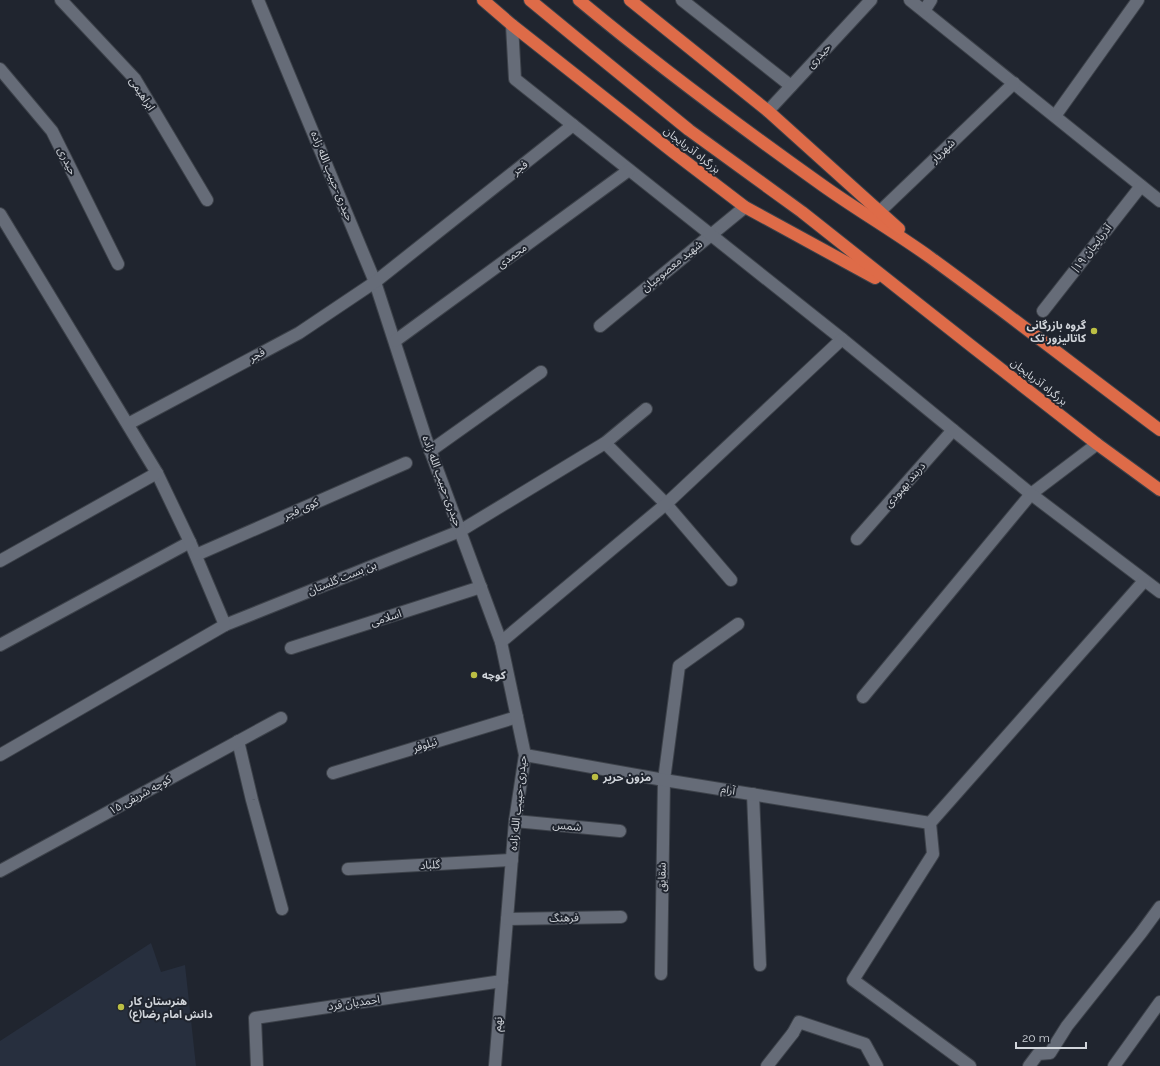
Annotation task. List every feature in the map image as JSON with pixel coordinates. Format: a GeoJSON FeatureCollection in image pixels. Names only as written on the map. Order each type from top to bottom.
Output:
{"type":"FeatureCollection","features":[{"type":"Feature","properties":{"kind":"highway","name":"بزرگراه آذربایجان"},"geometry":{"type":"LineString","coordinates":[[483,0],[512,25],[745,207],[903,292]]}},
{"type":"Feature","properties":{"kind":"highway","name":"بزرگراه آذربایجان"},"geometry":{"type":"LineString","coordinates":[[530,0],[689,130],[802,212],[1097,444],[1160,490]]}},
{"type":"Feature","properties":{"kind":"highway"},"geometry":{"type":"LineString","coordinates":[[579,0],[709,103],[823,186],[876,215]]}},
{"type":"Feature","properties":{"kind":"highway"},"geometry":{"type":"LineString","coordinates":[[631,1],[768,111],[876,215],[929,257],[1160,430]]}},
{"type":"Feature","properties":{"kind":"street","name":"ابراهیمی"},"geometry":{"type":"LineString","coordinates":[[61,0],[134,79],[207,200]]}},
{"type":"Feature","properties":{"kind":"street","name":"حیدری-حبیب الله زاده"},"geometry":{"type":"LineString","coordinates":[[258,0],[375,282],[430,451],[501,642],[525,755],[515,821],[502,981]]}},
{"type":"Feature","properties":{"kind":"street"},"geometry":{"type":"LineString","coordinates":[[682,0],[791,86]]}},
{"type":"Feature","properties":{"kind":"street","name":"حیدری"},"geometry":{"type":"LineString","coordinates":[[768,111],[871,0]]}},
{"type":"Feature","properties":{"kind":"street"},"geometry":{"type":"LineString","coordinates":[[910,0],[1160,201]]}},
{"type":"Feature","properties":{"kind":"street"},"geometry":{"type":"LineString","coordinates":[[924,11],[931,0]]}},
{"type":"Feature","properties":{"kind":"street"},"geometry":{"type":"LineString","coordinates":[[1055,116],[1138,0]]}},
{"type":"Feature","properties":{"kind":"street"},"geometry":{"type":"LineString","coordinates":[[512,25],[515,79],[842,339],[1031,494],[1160,592]]}},
{"type":"Feature","properties":{"kind":"street","name":"حیدری"},"geometry":{"type":"LineString","coordinates":[[0,69],[52,131],[118,264]]}},
{"type":"Feature","properties":{"kind":"street","name":"شهریار"},"geometry":{"type":"LineString","coordinates":[[876,215],[1014,83]]}},
{"type":"Feature","properties":{"kind":"street","name":"فجر"},"geometry":{"type":"LineString","coordinates":[[128,424],[299,333],[375,282],[573,126]]}},
{"type":"Feature","properties":{"kind":"street","name":"محمدی"},"geometry":{"type":"LineString","coordinates":[[395,341],[630,170]]}},
{"type":"Feature","properties":{"kind":"street","name":"|آذربایجان ۱۹"},"geometry":{"type":"LineString","coordinates":[[1043,311],[1141,186]]}},
{"type":"Feature","properties":{"kind":"street","name":"شهید معصومیان"},"geometry":{"type":"LineString","coordinates":[[600,326],[745,207]]}},
{"type":"Feature","properties":{"kind":"street"},"geometry":{"type":"LineString","coordinates":[[0,214],[157,473],[196,555],[225,625]]}},
{"type":"Feature","properties":{"kind":"street"},"geometry":{"type":"LineString","coordinates":[[501,642],[666,504],[842,339]]}},
{"type":"Feature","properties":{"kind":"street"},"geometry":{"type":"LineString","coordinates":[[430,451],[541,372]]}},
{"type":"Feature","properties":{"kind":"street","name":"بن بست گلستان"},"geometry":{"type":"LineString","coordinates":[[0,755],[225,625],[460,531],[605,443],[646,409]]}},
{"type":"Feature","properties":{"kind":"street","name":"دربند بهبودی"},"geometry":{"type":"LineString","coordinates":[[857,539],[953,430]]}},
{"type":"Feature","properties":{"kind":"street"},"geometry":{"type":"LineString","coordinates":[[605,443],[666,504],[732,580]]}},
{"type":"Feature","properties":{"kind":"street"},"geometry":{"type":"LineString","coordinates":[[863,697],[1031,494],[1097,444]]}},
{"type":"Feature","properties":{"kind":"street","name":"کوی فجر"},"geometry":{"type":"LineString","coordinates":[[196,555],[406,463]]}},
{"type":"Feature","properties":{"kind":"street"},"geometry":{"type":"LineString","coordinates":[[0,561],[157,473]]}},
{"type":"Feature","properties":{"kind":"street"},"geometry":{"type":"LineString","coordinates":[[0,645],[190,542]]}},
{"type":"Feature","properties":{"kind":"street"},"geometry":{"type":"LineString","coordinates":[[970,1066],[853,980],[933,854],[930,823],[1144,581]]}},
{"type":"Feature","properties":{"kind":"street","name":"اسلامی"},"geometry":{"type":"LineString","coordinates":[[292,648],[481,587]]}},
{"type":"Feature","properties":{"kind":"street","name":"شقایق"},"geometry":{"type":"LineString","coordinates":[[661,974],[664,780],[679,666],[738,624]]}},
{"type":"Feature","properties":{"kind":"street","name":"نیلوفر"},"geometry":{"type":"LineString","coordinates":[[333,773],[517,717]]}},
{"type":"Feature","properties":{"kind":"street","name":"کوچه شریفی ۱۵"},"geometry":{"type":"LineString","coordinates":[[0,871],[281,718]]}},
{"type":"Feature","properties":{"kind":"street"},"geometry":{"type":"LineString","coordinates":[[238,742],[252,800],[282,909]]}},
{"type":"Feature","properties":{"kind":"street","name":"آرام"},"geometry":{"type":"LineString","coordinates":[[525,755],[664,780],[930,823]]}},
{"type":"Feature","properties":{"kind":"street"},"geometry":{"type":"LineString","coordinates":[[752,794],[760,965]]}},
{"type":"Feature","properties":{"kind":"street","name":"شمس"},"geometry":{"type":"LineString","coordinates":[[515,821],[620,831]]}},
{"type":"Feature","properties":{"kind":"street","name":"گلباد"},"geometry":{"type":"LineString","coordinates":[[348,869],[512,860]]}},
{"type":"Feature","properties":{"kind":"street"},"geometry":{"type":"LineString","coordinates":[[1029,1066],[1038,1054],[1050,1053],[1067,1026],[1160,907]]}},
{"type":"Feature","properties":{"kind":"street","name":"فرهنگ"},"geometry":{"type":"LineString","coordinates":[[507,919],[621,917]]}},
{"type":"Feature","properties":{"kind":"street","name":"احمدیان فرد"},"geometry":{"type":"LineString","coordinates":[[257,1066],[255,1018],[502,981]]}},
{"type":"Feature","properties":{"kind":"street","name":"نهم"},"geometry":{"type":"LineString","coordinates":[[495,1066],[502,981]]}},
{"type":"Feature","properties":{"kind":"street"},"geometry":{"type":"LineString","coordinates":[[1114,1066],[1160,1002]]}},
{"type":"Feature","properties":{"kind":"street"},"geometry":{"type":"LineString","coordinates":[[767,1066],[800,1022],[865,1044],[877,1066]]}},
{"type":"Feature","properties":{"kind":"shaded area","name":"هنرستان کار دانش امام رضا(ع)"},"geometry":{"type":"Polygon","coordinates":[[[151,943],[161,972],[185,965],[196,1066],[0,1066],[0,1041],[151,943]]]}},
{"type":"Feature","properties":{"kind":"place","name":"گروه بازرگانی کاتالیزور تک"},"geometry":{"type":"Point","coordinates":[1094,331]}},
{"type":"Feature","properties":{"kind":"place","name":"کوچه"},"geometry":{"type":"Point","coordinates":[474,675]}},
{"type":"Feature","properties":{"kind":"place","name":"مزون حریر"},"geometry":{"type":"Point","coordinates":[595,777]}},
{"type":"Feature","properties":{"kind":"place","name":"هنرستان کار دانش امام رضا(ع)"},"geometry":{"type":"Point","coordinates":[121,1007]}}]}
